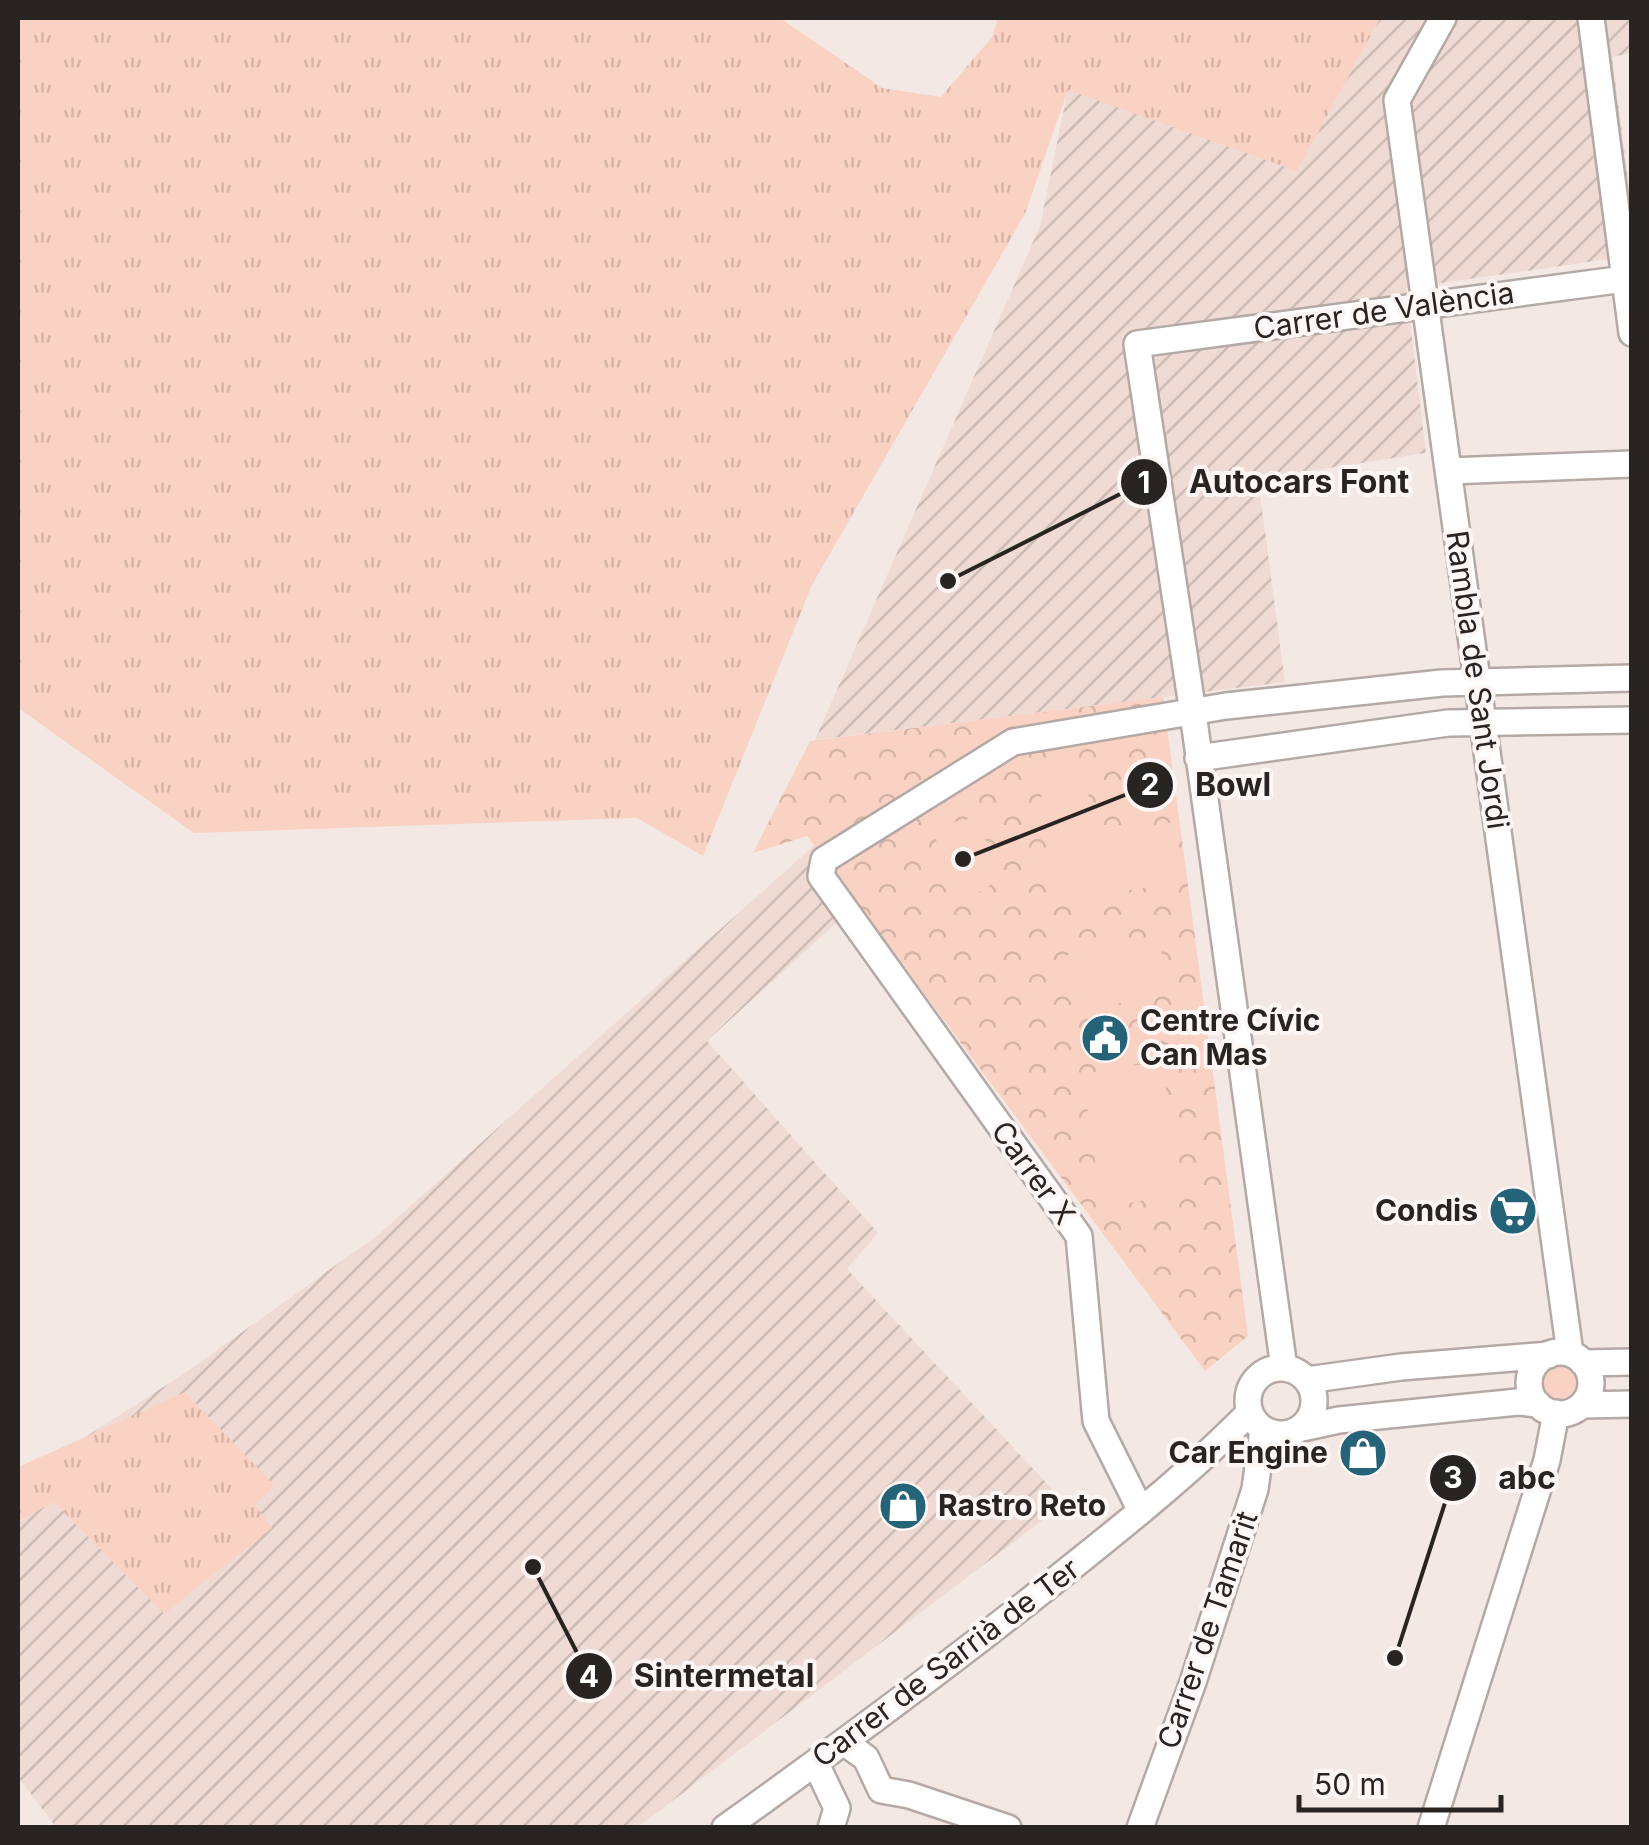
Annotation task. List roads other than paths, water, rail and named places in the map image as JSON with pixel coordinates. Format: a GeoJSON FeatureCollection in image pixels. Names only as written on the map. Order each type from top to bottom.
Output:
{"type":"FeatureCollection","features":[{"type":"Feature","properties":{"kind":"street","name":"Rambla de Sant Jordi"},"geometry":{"type":"LineString","coordinates":[[1443,18],[1397,100],[1567,1357]]}},
{"type":"Feature","properties":{"kind":"street"},"geometry":{"type":"LineString","coordinates":[[1591,18],[1629,279],[1632,333]]}},
{"type":"Feature","properties":{"kind":"street","name":"Carrer de València"},"geometry":{"type":"LineString","coordinates":[[1192,713],[1137,344],[1629,279]]}},
{"type":"Feature","properties":{"kind":"street"},"geometry":{"type":"LineString","coordinates":[[1449,471],[1632,464]]}},
{"type":"Feature","properties":{"kind":"street"},"geometry":{"type":"LineString","coordinates":[[1302,1428],[1314,1406],[1314,1397],[1296,1374],[1192,713],[1442,683],[1632,678]]}},
{"type":"Feature","properties":{"kind":"street","name":"Carrer X"},"geometry":{"type":"LineString","coordinates":[[1142,1511],[1096,1420],[1079,1236],[821,876],[824,860],[1013,742],[1192,713]]}},
{"type":"Feature","properties":{"kind":"street"},"geometry":{"type":"LineString","coordinates":[[1198,758],[1448,724],[1632,720]]}},
{"type":"Feature","properties":{"kind":"street"},"geometry":{"type":"LineString","coordinates":[[1432,1828],[1548,1460],[1547,1409],[1530,1387],[1530,1377],[1540,1360],[1567,1357],[1591,1379],[1588,1398],[1574,1410],[1547,1409],[1518,1402],[1339,1420],[1286,1434],[1256,1421],[1250,1390],[1255,1380],[1273,1369],[1296,1374],[1567,1357],[1632,1362]]}},
{"type":"Feature","properties":{"kind":"street"},"geometry":{"type":"LineString","coordinates":[[1582,1404],[1632,1404]]}},
{"type":"Feature","properties":{"kind":"street","name":"Carrer de Sarrià de Ter"},"geometry":{"type":"LineString","coordinates":[[725,1828],[1008,1619],[1256,1421]]}},
{"type":"Feature","properties":{"kind":"street","name":"Carrer de Tamarit"},"geometry":{"type":"LineString","coordinates":[[1140,1828],[1256,1489],[1256,1421]]}},
{"type":"Feature","properties":{"kind":"street"},"geometry":{"type":"LineString","coordinates":[[845,1743],[866,1758],[881,1790],[909,1795],[1008,1828]]}},
{"type":"Feature","properties":{"kind":"street"},"geometry":{"type":"LineString","coordinates":[[816,1764],[837,1808],[832,1828]]}},
{"type":"Feature","properties":{"kind":"place","name":"Autocars Font"},"geometry":{"type":"Point","coordinates":[948,581]}},
{"type":"Feature","properties":{"kind":"place","name":"Bowl"},"geometry":{"type":"Point","coordinates":[963,859]}},
{"type":"Feature","properties":{"kind":"place","name":"Centre Cívic Can Mas"},"geometry":{"type":"Point","coordinates":[1105,1038]}},
{"type":"Feature","properties":{"kind":"place","name":"Condis"},"geometry":{"type":"Point","coordinates":[1513,1211]}},
{"type":"Feature","properties":{"kind":"place","name":"Car Engine"},"geometry":{"type":"Point","coordinates":[1363,1453]}},
{"type":"Feature","properties":{"kind":"place","name":"Rastro Reto"},"geometry":{"type":"Point","coordinates":[903,1506]}},
{"type":"Feature","properties":{"kind":"place","name":"Sintermetal"},"geometry":{"type":"Point","coordinates":[533,1567]}},
{"type":"Feature","properties":{"kind":"place","name":"abc"},"geometry":{"type":"Point","coordinates":[1395,1658]}}]}
